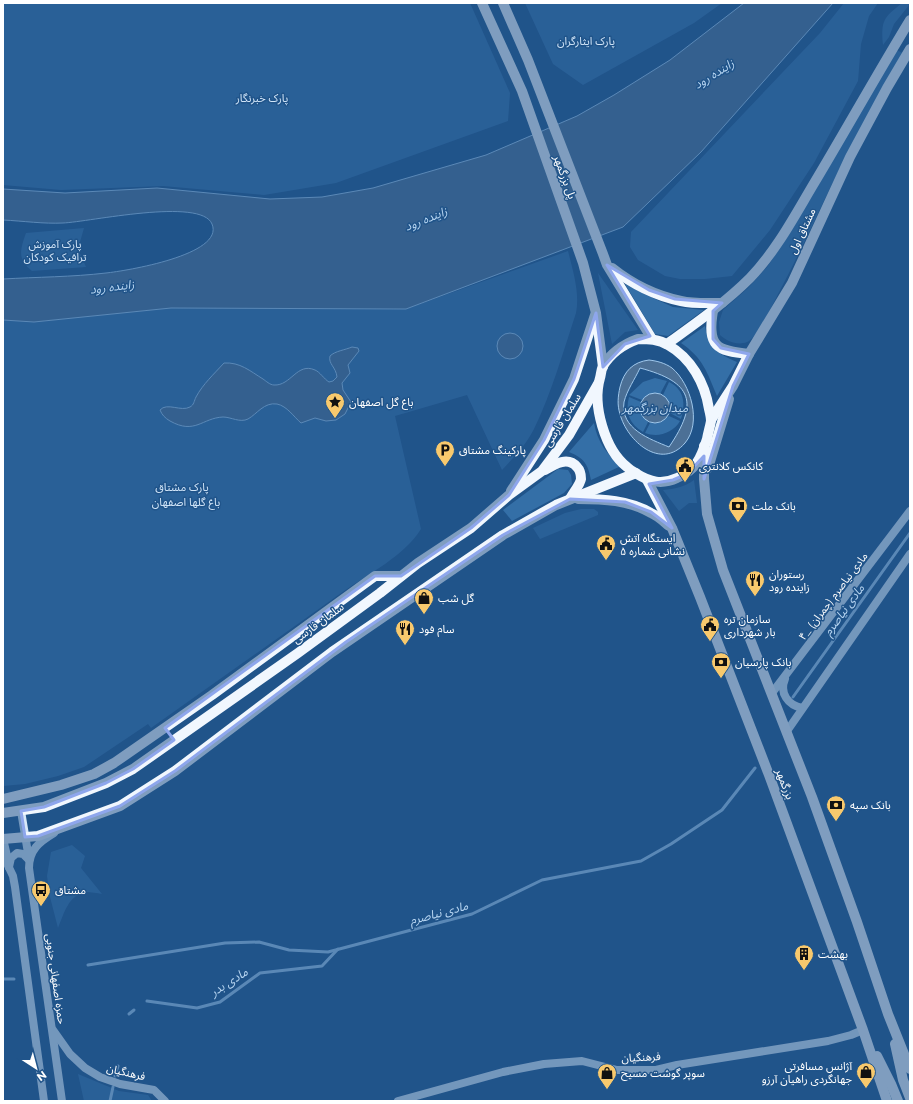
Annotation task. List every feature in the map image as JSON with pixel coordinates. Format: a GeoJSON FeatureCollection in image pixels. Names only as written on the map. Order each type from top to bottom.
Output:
{"type":"FeatureCollection","features":[{"type":"Feature","properties":{"kind":"main road","name":"پل بزرگمهر"},"geometry":{"type":"LineString","coordinates":[[482,3],[522,91],[583,263],[596,313],[603,367]]}},
{"type":"Feature","properties":{"kind":"main road","name":"پل بزرگمهر"},"geometry":{"type":"LineString","coordinates":[[503,3],[538,83],[607,265],[652,339]]}},
{"type":"Feature","properties":{"kind":"main road","name":"مشتاق اول"},"geometry":{"type":"LineString","coordinates":[[667,344],[713,311],[750,278],[773,250],[855,116],[883,64],[910,20]]}},
{"type":"Feature","properties":{"kind":"main road","name":"مشتاق اول"},"geometry":{"type":"LineString","coordinates":[[711,420],[733,386],[749,354],[792,283],[850,157],[886,88],[910,49]]}},
{"type":"Feature","properties":{"kind":"main road"},"geometry":{"type":"LineString","coordinates":[[607,265],[622,276],[649,290],[682,302],[722,303]]}},
{"type":"Feature","properties":{"kind":"main road"},"geometry":{"type":"LineString","coordinates":[[713,311],[710,326],[713,339],[721,348],[730,352],[749,354]]}},
{"type":"Feature","properties":{"kind":"main road"},"geometry":{"type":"LineString","coordinates":[[509,495],[544,440],[571,385],[596,313]]}},
{"type":"Feature","properties":{"kind":"main road"},"geometry":{"type":"LineString","coordinates":[[638,339],[652,339],[667,344],[681,354],[692,367],[702,383],[708,401],[711,420],[701,457],[694,467],[687,474],[673,480],[659,482],[647,480],[627,467],[616,455],[607,438],[601,421],[598,402],[598,384],[603,367],[614,353],[625,344],[638,339]]}},
{"type":"Feature","properties":{"kind":"main road","name":"سلمان فارسی"},"geometry":{"type":"LineString","coordinates":[[3,813],[44,807],[106,783],[134,769],[298,653],[418,563],[471,528],[509,495],[542,471],[569,435],[598,384]]}},
{"type":"Feature","properties":{"kind":"main road"},"geometry":{"type":"LineString","coordinates":[[704,479],[733,386]]}},
{"type":"Feature","properties":{"kind":"main road","name":"بزرگمهر"},"geometry":{"type":"LineString","coordinates":[[704,446],[704,479],[707,514],[724,570],[815,804],[888,1014],[910,1069]]}},
{"type":"Feature","properties":{"kind":"main road"},"geometry":{"type":"LineString","coordinates":[[542,471],[556,464],[567,461],[574,464],[580,471],[581,480],[570,499]]}},
{"type":"Feature","properties":{"kind":"main road"},"geometry":{"type":"LineString","coordinates":[[3,839],[38,836],[120,806],[175,771],[332,652],[503,535],[556,505],[636,473]]}},
{"type":"Feature","properties":{"kind":"main road","name":"بزرگمهر"},"geometry":{"type":"LineString","coordinates":[[647,480],[672,528],[769,775],[863,1030],[886,1101]]}},
{"type":"Feature","properties":{"kind":"main road"},"geometry":{"type":"LineString","coordinates":[[570,499],[597,499],[625,502],[651,512],[672,528]]}},
{"type":"Feature","properties":{"kind":"main road"},"geometry":{"type":"LineString","coordinates":[[3,799],[61,785],[94,774],[114,763],[165,728],[375,576],[401,576]]}},
{"type":"Feature","properties":{"kind":"main road"},"geometry":{"type":"LineString","coordinates":[[165,728],[174,740]]}},
{"type":"Feature","properties":{"kind":"main road","name":"بزرگمهر"},"geometry":{"type":"LineString","coordinates":[[888,1014],[903,1080],[910,1098]]}},
{"type":"Feature","properties":{"kind":"main road"},"geometry":{"type":"LineString","coordinates":[[863,1030],[892,1084],[898,1101]]}},
{"type":"Feature","properties":{"kind":"street","name":"۴_ مادی نیاصرم (چمران)"},"geometry":{"type":"LineString","coordinates":[[772,693],[910,511]]}},
{"type":"Feature","properties":{"kind":"street"},"geometry":{"type":"LineString","coordinates":[[787,731],[910,554]]}},
{"type":"Feature","properties":{"kind":"street"},"geometry":{"type":"LineString","coordinates":[[786,676],[783,683],[785,697],[795,706],[802,708]]}},
{"type":"Feature","properties":{"kind":"street","name":"حمزه اصفهانی جنوبی"},"geometry":{"type":"LineString","coordinates":[[21,810],[62,1101]]}},
{"type":"Feature","properties":{"kind":"street"},"geometry":{"type":"LineString","coordinates":[[9,867],[10,858],[17,853],[23,854],[29,860],[32,852],[38,845],[47,837],[64,827]]}},
{"type":"Feature","properties":{"kind":"street"},"geometry":{"type":"LineString","coordinates":[[3,839],[15,887],[44,1101]]}},
{"type":"Feature","properties":{"kind":"street"},"geometry":{"type":"LineString","coordinates":[[3,855],[9,867]]}},
{"type":"Feature","properties":{"kind":"street","name":"فرهنگیان"},"geometry":{"type":"LineString","coordinates":[[51,1027],[70,1054],[85,1068],[100,1077],[120,1084],[154,1090],[165,1101]]}},
{"type":"Feature","properties":{"kind":"street","name":"فرهنگیان"},"geometry":{"type":"LineString","coordinates":[[398,1101],[503,1072],[536,1066],[582,1061],[617,1070],[656,1070],[677,1065],[828,1041],[863,1030]]}},
{"type":"Feature","properties":{"kind":"highlighted area"},"geometry":{"type":"Polygon","coordinates":[[[607,265],[649,290],[675,299],[722,303],[713,311],[713,339],[721,348],[749,354],[733,386],[704,479],[704,456],[687,474],[673,480],[649,484],[672,528],[651,512],[625,502],[570,499],[503,535],[346,642],[175,771],[120,806],[38,836],[25,837],[21,811],[44,807],[106,783],[133,769],[174,740],[165,728],[375,576],[401,576],[471,528],[509,495],[544,440],[574,379],[596,313],[603,367],[625,344],[650,336],[607,265]]]}},
{"type":"Feature","properties":{"kind":"green space","name":"پارک خبرنگار"},"geometry":{"type":"Polygon","coordinates":[[[3,3],[470,3],[510,93],[508,121],[336,183],[264,195],[163,186],[61,190],[3,185],[3,3]]]}},
{"type":"Feature","properties":{"kind":"green space","name":"پارک ایثارگران"},"geometry":{"type":"Polygon","coordinates":[[[525,3],[722,3],[694,23],[583,85],[553,64],[525,3]]]}},
{"type":"Feature","properties":{"kind":"green space"},"geometry":{"type":"Polygon","coordinates":[[[844,3],[878,3],[869,16],[861,44],[858,81],[814,163],[770,230],[732,276],[705,279],[680,279],[665,276],[638,260],[630,247],[631,232],[820,33],[844,3]]]}},
{"type":"Feature","properties":{"kind":"green space"},"geometry":{"type":"Polygon","coordinates":[[[902,3],[910,4],[894,24],[889,37],[883,45],[883,25],[887,17],[902,3]]]}},
{"type":"Feature","properties":{"kind":"green space"},"geometry":{"type":"Polygon","coordinates":[[[896,50],[903,53],[841,166],[764,321],[755,335],[747,342],[736,343],[726,339],[720,335],[719,322],[723,310],[748,288],[767,267],[785,241],[896,50]]]}},
{"type":"Feature","properties":{"kind":"green space","name":"پارک آموزش ترافیک کودکان"},"geometry":{"type":"Polygon","coordinates":[[[84,228],[78,249],[86,267],[32,271],[27,267],[21,254],[22,244],[26,233],[84,228]]]}},
{"type":"Feature","properties":{"kind":"green space","name":"پارک مشتاق"},"geometry":{"type":"Polygon","coordinates":[[[568,251],[577,290],[576,313],[552,386],[534,429],[524,446],[502,470],[467,395],[395,416],[421,529],[405,548],[396,556],[344,591],[151,728],[148,724],[84,767],[58,776],[25,784],[3,786],[3,320],[34,322],[171,308],[406,309],[568,251]]]}},
{"type":"Feature","properties":{"kind":"green space"},"geometry":{"type":"Polygon","coordinates":[[[598,273],[638,330],[625,332],[612,344],[598,273]]]}},
{"type":"Feature","properties":{"kind":"green space"},"geometry":{"type":"Polygon","coordinates":[[[625,284],[673,307],[704,310],[668,336],[655,334],[625,284]]]}},
{"type":"Feature","properties":{"kind":"green space"},"geometry":{"type":"Polygon","coordinates":[[[705,326],[709,340],[715,349],[737,362],[717,396],[704,366],[694,354],[681,343],[705,326]]]}},
{"type":"Feature","properties":{"kind":"green space"},"geometry":{"type":"Polygon","coordinates":[[[655,378],[667,381],[660,394],[650,394],[642,400],[629,395],[643,382],[655,378]]]}},
{"type":"Feature","properties":{"kind":"green space"},"geometry":{"type":"Polygon","coordinates":[[[669,382],[681,393],[683,413],[681,419],[670,413],[670,408],[663,395],[669,382]]]}},
{"type":"Feature","properties":{"kind":"green space"},"geometry":{"type":"Polygon","coordinates":[[[629,397],[641,402],[640,409],[648,422],[643,432],[634,425],[629,417],[629,397]]]}},
{"type":"Feature","properties":{"kind":"green space"},"geometry":{"type":"Polygon","coordinates":[[[669,416],[680,421],[673,429],[660,435],[645,433],[650,423],[660,423],[669,416]]]}},
{"type":"Feature","properties":{"kind":"green space"},"geometry":{"type":"Polygon","coordinates":[[[594,423],[595,430],[603,447],[621,466],[591,480],[587,466],[582,459],[569,452],[594,423]]]}},
{"type":"Feature","properties":{"kind":"green space"},"geometry":{"type":"Polygon","coordinates":[[[558,469],[568,470],[571,475],[572,484],[564,493],[512,521],[503,510],[558,469]]]}},
{"type":"Feature","properties":{"kind":"green space"},"geometry":{"type":"Polygon","coordinates":[[[694,480],[697,503],[689,503],[679,511],[663,490],[679,487],[694,480]]]}},
{"type":"Feature","properties":{"kind":"green space"},"geometry":{"type":"Polygon","coordinates":[[[581,509],[594,509],[598,512],[598,515],[540,539],[533,528],[565,513],[581,509]]]}},
{"type":"Feature","properties":{"kind":"green space"},"geometry":{"type":"Polygon","coordinates":[[[72,845],[85,856],[81,868],[102,894],[86,892],[75,897],[65,911],[58,928],[50,897],[47,876],[51,852],[72,845]]]}},
{"type":"Feature","properties":{"kind":"green space"},"geometry":{"type":"Polygon","coordinates":[[[78,1074],[119,1091],[148,1095],[152,1101],[84,1101],[78,1074]]]}},
{"type":"Feature","properties":{"kind":"water","name":"زاینده رود"},"geometry":{"type":"Polygon","coordinates":[[[744,3],[833,3],[701,152],[623,227],[406,309],[171,308],[34,322],[3,320],[3,279],[117,272],[151,265],[189,253],[204,244],[212,235],[212,224],[204,216],[188,212],[143,213],[63,223],[3,220],[3,189],[65,193],[157,188],[270,199],[322,197],[373,188],[486,155],[577,116],[670,60],[744,3]]]}},
{"type":"Feature","properties":{"kind":"water"},"geometry":{"type":"Polygon","coordinates":[[[510,333],[519,337],[523,346],[519,355],[510,359],[501,355],[497,346],[501,337],[510,333]]]}},
{"type":"Feature","properties":{"kind":"water"},"geometry":{"type":"Polygon","coordinates":[[[352,347],[358,348],[359,351],[348,365],[350,373],[342,383],[343,390],[351,402],[345,414],[336,420],[326,421],[315,418],[301,423],[281,405],[272,404],[264,407],[245,420],[223,417],[209,420],[198,425],[186,426],[179,425],[168,420],[160,410],[166,407],[186,408],[191,406],[202,388],[224,363],[235,364],[249,370],[273,385],[285,382],[299,371],[309,368],[317,371],[329,382],[333,381],[337,377],[330,361],[330,356],[352,347]]]}},
{"type":"Feature","properties":{"kind":"water"},"geometry":{"type":"Polygon","coordinates":[[[649,360],[658,362],[672,368],[679,375],[689,393],[692,404],[693,425],[690,435],[685,443],[676,451],[666,454],[656,453],[646,449],[630,434],[619,411],[618,404],[620,387],[624,376],[630,368],[643,361],[649,360]],[[640,368],[625,398],[624,411],[631,426],[638,432],[669,447],[679,432],[685,418],[687,406],[686,396],[671,380],[640,368]]]}},
{"type":"Feature","properties":{"kind":"water","name":"میدان بزرگمهر"},"geometry":{"type":"Polygon","coordinates":[[[655,393],[666,397],[670,408],[666,419],[655,423],[644,419],[640,408],[644,397],[655,393]]]}},
{"type":"Feature","properties":{"kind":"waterway","name":"مادی نیاصرم"},"geometry":{"type":"LineString","coordinates":[[793,697],[910,533]]}},
{"type":"Feature","properties":{"kind":"waterway","name":"مادی نیاصرم"},"geometry":{"type":"LineString","coordinates":[[88,965],[225,943],[259,942],[289,950],[328,952],[472,914],[542,880],[641,861],[671,844],[722,810],[755,768]]}},
{"type":"Feature","properties":{"kind":"waterway","name":"مادی بدر"},"geometry":{"type":"LineString","coordinates":[[147,1001],[197,1008],[220,1002],[260,973],[322,966],[338,949]]}},
{"type":"Feature","properties":{"kind":"waterway"},"geometry":{"type":"LineString","coordinates":[[3,979],[14,979]]}},
{"type":"Feature","properties":{"kind":"waterway","name":"مادی بدر"},"geometry":{"type":"LineString","coordinates":[[129,1014],[134,1010]]}},
{"type":"Feature","properties":{"kind":"waterway","name":"مادی بدر"},"geometry":{"type":"LineString","coordinates":[[115,1076],[118,1066]]}},
{"type":"Feature","properties":{"kind":"waterway","name":"مادی بدر"},"geometry":{"type":"LineString","coordinates":[[110,1101],[113,1087]]}},
{"type":"Feature","properties":{"kind":"place","name":"باغ گل اصفهان"},"geometry":{"type":"Point","coordinates":[335,419]}},
{"type":"Feature","properties":{"kind":"place","name":"پارکینگ مشتاق"},"geometry":{"type":"Point","coordinates":[445,467]}},
{"type":"Feature","properties":{"kind":"place","name":"کانکس کلانتری"},"geometry":{"type":"Point","coordinates":[685,483]}},
{"type":"Feature","properties":{"kind":"place","name":"بانک ملت"},"geometry":{"type":"Point","coordinates":[738,523]}},
{"type":"Feature","properties":{"kind":"place","name":"ایستگاه آتش نشانی شماره ۵"},"geometry":{"type":"Point","coordinates":[606,561]}},
{"type":"Feature","properties":{"kind":"place","name":"رستوران زاینده رود"},"geometry":{"type":"Point","coordinates":[755,597]}},
{"type":"Feature","properties":{"kind":"place","name":"گل شب"},"geometry":{"type":"Point","coordinates":[424,615]}},
{"type":"Feature","properties":{"kind":"place","name":"سازمان تره بار شهرداری"},"geometry":{"type":"Point","coordinates":[710,642]}},
{"type":"Feature","properties":{"kind":"place","name":"سام فود"},"geometry":{"type":"Point","coordinates":[405,646]}},
{"type":"Feature","properties":{"kind":"place","name":"بانک پارسیان"},"geometry":{"type":"Point","coordinates":[721,679]}},
{"type":"Feature","properties":{"kind":"place","name":"بانک سپه"},"geometry":{"type":"Point","coordinates":[836,822]}},
{"type":"Feature","properties":{"kind":"place","name":"مشتاق"},"geometry":{"type":"Point","coordinates":[41,907]}},
{"type":"Feature","properties":{"kind":"place","name":"بهشت"},"geometry":{"type":"Point","coordinates":[804,971]}},
{"type":"Feature","properties":{"kind":"place","name":"آژانس مسافرتی جهانگردی راهیان آرزو"},"geometry":{"type":"Point","coordinates":[866,1089]}},
{"type":"Feature","properties":{"kind":"place","name":"سوپر گوشت مسیح"},"geometry":{"type":"Point","coordinates":[607,1090]}},
{"type":"Feature","properties":{"kind":"park label","name":"باغ گلها اصفهان"},"geometry":{"type":"Point","coordinates":[186,502]}}]}
